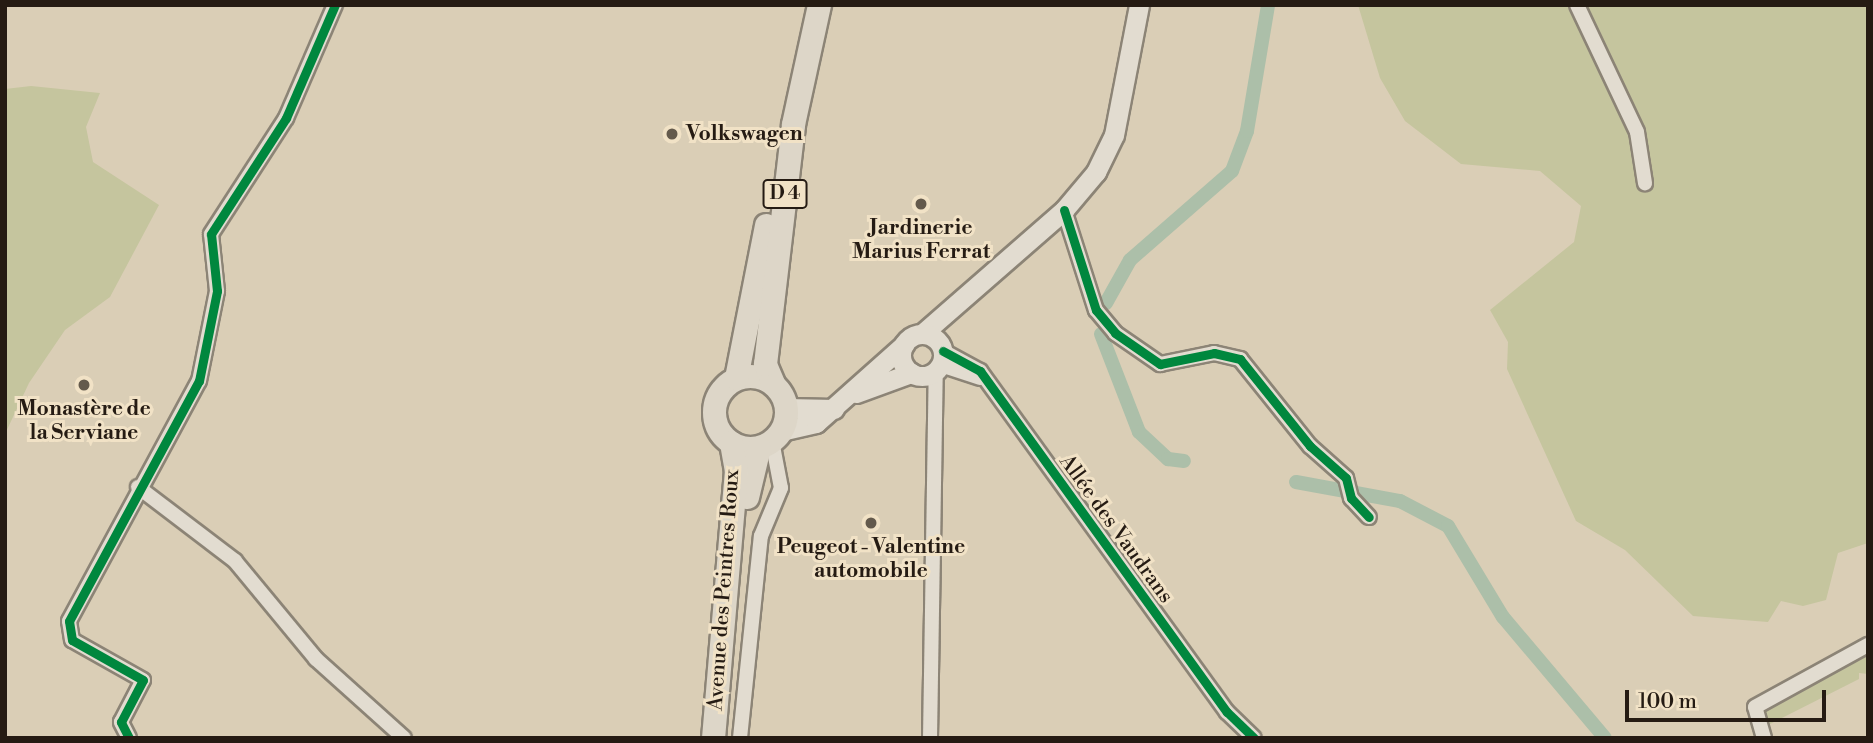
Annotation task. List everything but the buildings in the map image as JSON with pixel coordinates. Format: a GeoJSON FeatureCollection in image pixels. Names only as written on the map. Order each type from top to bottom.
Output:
{"type":"FeatureCollection","features":[{"type":"Feature","properties":{"kind":"main road","name":"D 4"},"geometry":{"type":"LineString","coordinates":[[737,378],[805,5]]}},
{"type":"Feature","properties":{"kind":"main road","name":"D 4"},"geometry":{"type":"LineString","coordinates":[[773,383],[765,364],[793,124],[819,5]]}},
{"type":"Feature","properties":{"kind":"main road"},"geometry":{"type":"LineString","coordinates":[[737,378],[773,383],[775,432],[731,442],[718,428],[714,408],[721,390],[737,378]]}},
{"type":"Feature","properties":{"kind":"main road","name":"Avenue des Peintres Roux"},"geometry":{"type":"LineString","coordinates":[[727,738],[750,474],[775,432]]}},
{"type":"Feature","properties":{"kind":"main road","name":"Avenue des Peintres Roux"},"geometry":{"type":"LineString","coordinates":[[713,738],[736,471],[731,442]]}},
{"type":"Feature","properties":{"kind":"street"},"geometry":{"type":"LineString","coordinates":[[129,738],[121,722],[144,680],[79,645],[67,632],[138,487],[206,364],[205,338],[217,291],[211,234],[286,118],[335,5]]}},
{"type":"Feature","properties":{"kind":"street"},"geometry":{"type":"LineString","coordinates":[[775,432],[816,424],[855,393],[904,345],[922,334],[965,298],[1064,210],[1112,142],[1139,5]]}},
{"type":"Feature","properties":{"kind":"street"},"geometry":{"type":"LineString","coordinates":[[1577,5],[1637,132],[1645,183]]}},
{"type":"Feature","properties":{"kind":"street"},"geometry":{"type":"LineString","coordinates":[[1064,210],[1096,310],[1115,333],[1160,364],[1214,353],[1240,359],[1369,517]]}},
{"type":"Feature","properties":{"kind":"street"},"geometry":{"type":"LineString","coordinates":[[930,738],[940,358],[965,298]]}},
{"type":"Feature","properties":{"kind":"street"},"geometry":{"type":"LineString","coordinates":[[922,334],[940,358]]}},
{"type":"Feature","properties":{"kind":"street"},"geometry":{"type":"LineString","coordinates":[[904,345],[901,360],[911,373]]}},
{"type":"Feature","properties":{"kind":"street"},"geometry":{"type":"LineString","coordinates":[[855,393],[911,373],[940,358]]}},
{"type":"Feature","properties":{"kind":"street","name":"Allée des Vaudrans"},"geometry":{"type":"LineString","coordinates":[[940,358],[990,384],[1219,701],[1254,738]]}},
{"type":"Feature","properties":{"kind":"street","name":"Avenue des Peintres Roux"},"geometry":{"type":"LineString","coordinates":[[740,738],[761,536],[781,488],[775,432]]}},
{"type":"Feature","properties":{"kind":"street"},"geometry":{"type":"LineString","coordinates":[[138,487],[235,561],[316,659],[404,738]]}},
{"type":"Feature","properties":{"kind":"street"},"geometry":{"type":"LineString","coordinates":[[1764,738],[1755,707],[1868,645]]}},
{"type":"Feature","properties":{"kind":"green space"},"geometry":{"type":"Polygon","coordinates":[[[1358,5],[1868,5],[1868,543],[1838,553],[1826,600],[1803,606],[1781,601],[1768,622],[1693,616],[1625,550],[1576,521],[1507,369],[1508,342],[1490,310],[1574,242],[1581,206],[1540,171],[1461,164],[1405,121],[1380,78],[1358,5]]]}},
{"type":"Feature","properties":{"kind":"green space"},"geometry":{"type":"Polygon","coordinates":[[[31,86],[100,93],[86,127],[93,162],[159,205],[110,297],[65,330],[29,383],[5,434],[5,89],[31,86]]]}},
{"type":"Feature","properties":{"kind":"green space"},"geometry":{"type":"Polygon","coordinates":[[[1868,653],[1868,674],[1859,673],[1859,679],[1766,726],[1766,709],[1868,653]]]}},
{"type":"Feature","properties":{"kind":"waterway"},"geometry":{"type":"LineString","coordinates":[[1106,303],[1130,260],[1232,171],[1247,131],[1268,5]]}},
{"type":"Feature","properties":{"kind":"waterway"},"geometry":{"type":"LineString","coordinates":[[1101,334],[1139,432],[1168,459],[1184,461]]}},
{"type":"Feature","properties":{"kind":"waterway"},"geometry":{"type":"LineString","coordinates":[[1296,482],[1400,501],[1448,526],[1503,617],[1605,738]]}},
{"type":"Feature","properties":{"kind":"cycle path"},"geometry":{"type":"LineString","coordinates":[[129,738],[121,722],[143,680],[72,640],[69,621],[199,381],[217,291],[211,234],[286,118],[335,5]]}},
{"type":"Feature","properties":{"kind":"cycle path"},"geometry":{"type":"LineString","coordinates":[[1064,210],[1096,310],[1115,333],[1160,364],[1214,353],[1240,359],[1310,446],[1346,478],[1351,498],[1369,517]]}},
{"type":"Feature","properties":{"kind":"cycle path"},"geometry":{"type":"LineString","coordinates":[[943,351],[980,371],[1227,712],[1254,738]]}},
{"type":"Feature","properties":{"kind":"place","name":"Volkswagen"},"geometry":{"type":"Point","coordinates":[672,134]}},
{"type":"Feature","properties":{"kind":"place","name":"Jardinerie Marius Ferrat"},"geometry":{"type":"Point","coordinates":[921,204]}},
{"type":"Feature","properties":{"kind":"place","name":"Monastère de la Serviane"},"geometry":{"type":"Point","coordinates":[84,385]}},
{"type":"Feature","properties":{"kind":"place","name":"Peugeot - Valentine automobile"},"geometry":{"type":"Point","coordinates":[871,523]}}]}
